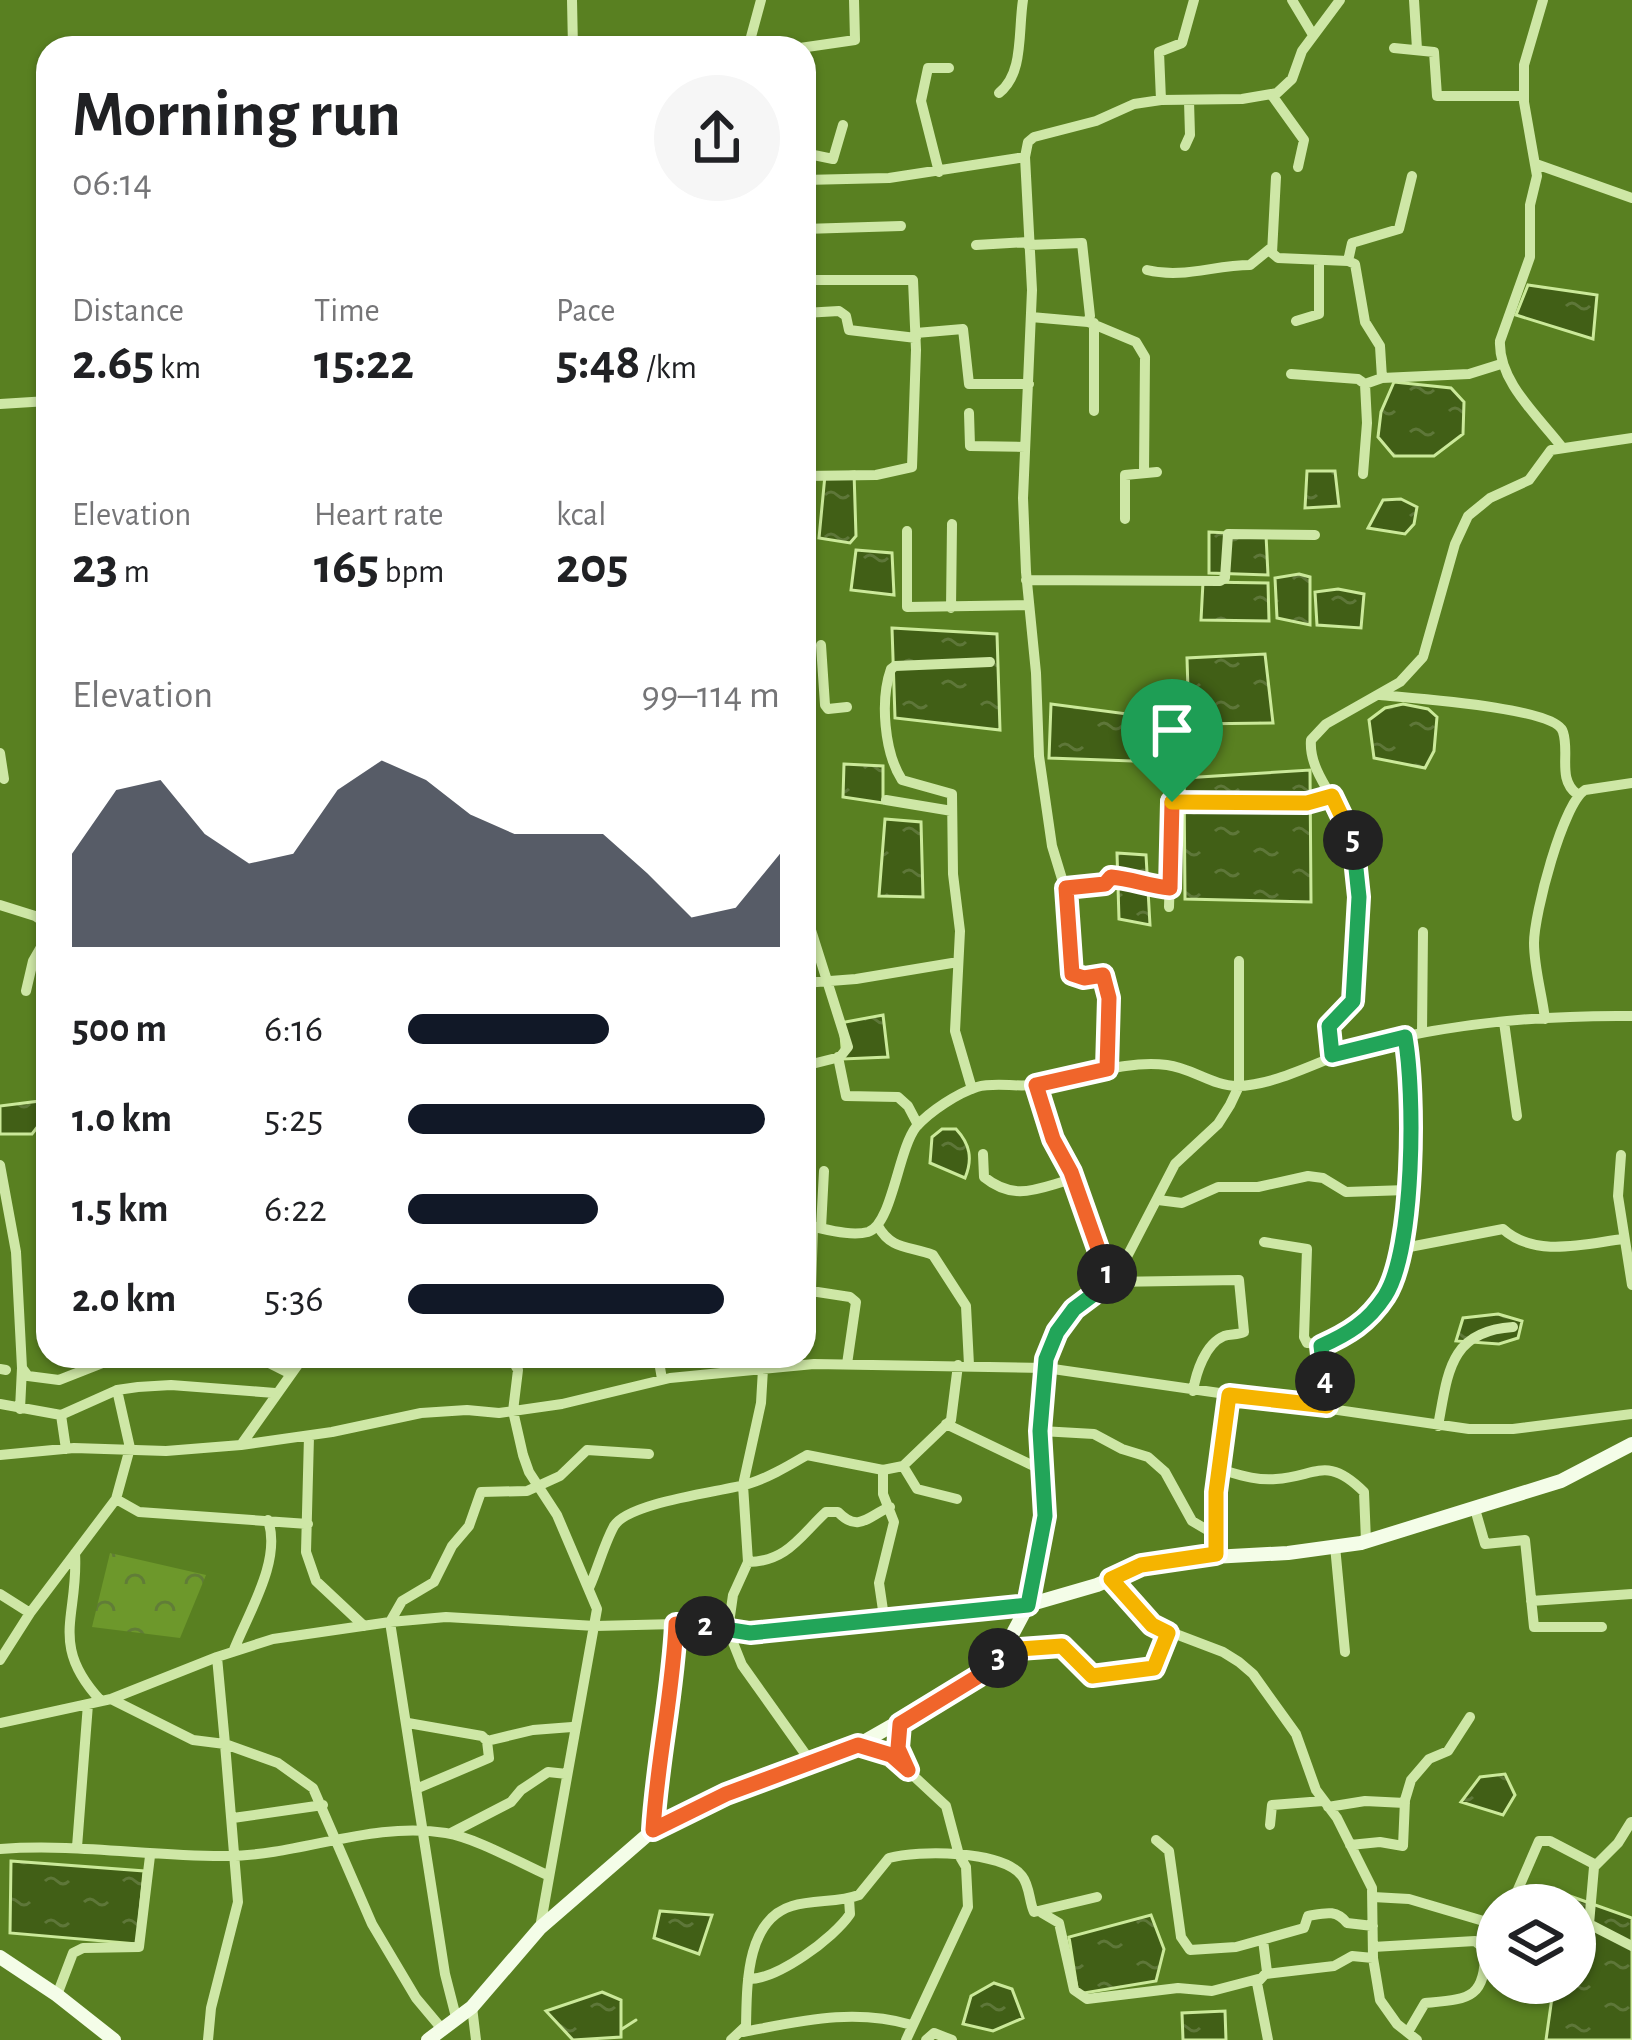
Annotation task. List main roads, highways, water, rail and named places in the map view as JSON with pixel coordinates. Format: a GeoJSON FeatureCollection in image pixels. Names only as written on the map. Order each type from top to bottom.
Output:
{"type":"FeatureCollection","features":[{"type":"Feature","properties":{"kind":"main road"},"geometry":{"type":"LineString","coordinates":[[428,2040],[472,2007],[540,1928],[653,1830],[726,1794],[858,1745],[900,1724],[977,1677],[1004,1650],[1028,1605],[1141,1565],[1366,1541],[1561,1481],[1632,1444]]}},
{"type":"Feature","properties":{"kind":"main road"},"geometry":{"type":"LineString","coordinates":[[0,1957],[114,2040]]}},
{"type":"Feature","properties":{"kind":"water"},"geometry":{"type":"Polygon","coordinates":[[[1528,285],[1597,295],[1593,339],[1516,315],[1528,285]]]}},
{"type":"Feature","properties":{"kind":"water"},"geometry":{"type":"Polygon","coordinates":[[[1394,382],[1451,388],[1464,402],[1463,434],[1434,456],[1394,456],[1378,437],[1381,412],[1394,382]]]}},
{"type":"Feature","properties":{"kind":"water"},"geometry":{"type":"Polygon","coordinates":[[[1307,471],[1335,471],[1339,506],[1305,508],[1307,471]]]}},
{"type":"Feature","properties":{"kind":"water"},"geometry":{"type":"Polygon","coordinates":[[[854,472],[856,536],[850,543],[819,538],[825,475],[854,472]]]}},
{"type":"Feature","properties":{"kind":"water"},"geometry":{"type":"Polygon","coordinates":[[[1401,499],[1417,507],[1414,524],[1405,534],[1368,528],[1383,500],[1401,499]]]}},
{"type":"Feature","properties":{"kind":"water"},"geometry":{"type":"Polygon","coordinates":[[[1209,532],[1266,535],[1268,575],[1209,573],[1209,532]]]}},
{"type":"Feature","properties":{"kind":"water"},"geometry":{"type":"Polygon","coordinates":[[[856,550],[892,553],[894,595],[851,590],[856,550]]]}},
{"type":"Feature","properties":{"kind":"water"},"geometry":{"type":"Polygon","coordinates":[[[1310,577],[1310,625],[1277,618],[1275,578],[1310,577]]]}},
{"type":"Feature","properties":{"kind":"water"},"geometry":{"type":"Polygon","coordinates":[[[1203,582],[1268,583],[1269,621],[1201,620],[1203,582]]]}},
{"type":"Feature","properties":{"kind":"water"},"geometry":{"type":"Polygon","coordinates":[[[1338,589],[1364,594],[1361,628],[1317,625],[1315,592],[1338,589]]]}},
{"type":"Feature","properties":{"kind":"water"},"geometry":{"type":"Polygon","coordinates":[[[892,628],[997,634],[1000,730],[895,718],[892,628]]]}},
{"type":"Feature","properties":{"kind":"water"},"geometry":{"type":"Polygon","coordinates":[[[1265,654],[1273,723],[1189,724],[1187,658],[1265,654]]]}},
{"type":"Feature","properties":{"kind":"water"},"geometry":{"type":"Polygon","coordinates":[[[1051,704],[1135,715],[1132,761],[1049,758],[1051,704]]]}},
{"type":"Feature","properties":{"kind":"water"},"geometry":{"type":"Polygon","coordinates":[[[1403,704],[1428,709],[1437,717],[1434,751],[1425,768],[1374,758],[1369,720],[1385,708],[1403,704]]]}},
{"type":"Feature","properties":{"kind":"water"},"geometry":{"type":"Polygon","coordinates":[[[844,764],[883,766],[883,803],[843,797],[844,764]]]}},
{"type":"Feature","properties":{"kind":"water"},"geometry":{"type":"Polygon","coordinates":[[[1310,770],[1311,902],[1185,899],[1184,778],[1310,770]]]}},
{"type":"Feature","properties":{"kind":"water"},"geometry":{"type":"Polygon","coordinates":[[[885,819],[921,822],[923,897],[879,896],[885,819]]]}},
{"type":"Feature","properties":{"kind":"water"},"geometry":{"type":"Polygon","coordinates":[[[1117,853],[1146,855],[1150,925],[1119,919],[1117,853]]]}},
{"type":"Feature","properties":{"kind":"water"},"geometry":{"type":"Polygon","coordinates":[[[883,1015],[888,1057],[843,1059],[840,1023],[883,1015]]]}},
{"type":"Feature","properties":{"kind":"water"},"geometry":{"type":"Polygon","coordinates":[[[36,1102],[36,1129],[32,1134],[0,1134],[0,1106],[36,1102]]]}},
{"type":"Feature","properties":{"kind":"water"},"geometry":{"type":"Polygon","coordinates":[[[942,1129],[956,1129],[964,1140],[969,1152],[965,1178],[930,1163],[932,1137],[942,1129]]]}},
{"type":"Feature","properties":{"kind":"water"},"geometry":{"type":"Polygon","coordinates":[[[1498,1314],[1522,1321],[1518,1338],[1499,1344],[1456,1341],[1463,1318],[1498,1314]]]}},
{"type":"Feature","properties":{"kind":"water"},"geometry":{"type":"Polygon","coordinates":[[[1505,1774],[1515,1795],[1503,1815],[1461,1802],[1480,1777],[1505,1774]]]}},
{"type":"Feature","properties":{"kind":"water"},"geometry":{"type":"Polygon","coordinates":[[[11,1861],[144,1871],[137,1944],[10,1933],[11,1861]]]}},
{"type":"Feature","properties":{"kind":"water"},"geometry":{"type":"Polygon","coordinates":[[[1596,1905],[1632,1918],[1632,2040],[1546,2040],[1551,2004],[1596,2004],[1596,1905]]]}},
{"type":"Feature","properties":{"kind":"water"},"geometry":{"type":"Polygon","coordinates":[[[660,1911],[712,1915],[699,1954],[654,1938],[660,1911]]]}},
{"type":"Feature","properties":{"kind":"water"},"geometry":{"type":"Polygon","coordinates":[[[1151,1915],[1164,1949],[1156,1981],[1078,1994],[1069,1937],[1151,1915]]]}},
{"type":"Feature","properties":{"kind":"water"},"geometry":{"type":"Polygon","coordinates":[[[994,1983],[1012,1989],[1023,2018],[993,2031],[963,2024],[971,1996],[994,1983]]]}},
{"type":"Feature","properties":{"kind":"water"},"geometry":{"type":"Polygon","coordinates":[[[602,1992],[621,2000],[621,2037],[573,2040],[546,2011],[602,1992]]]}},
{"type":"Feature","properties":{"kind":"water"},"geometry":{"type":"Polygon","coordinates":[[[1225,2011],[1226,2040],[1183,2040],[1182,2013],[1225,2011]]]}},
{"type":"Feature","properties":{"kind":"waterway"},"geometry":{"type":"LineString","coordinates":[[622,2029],[636,2020]]}}]}
